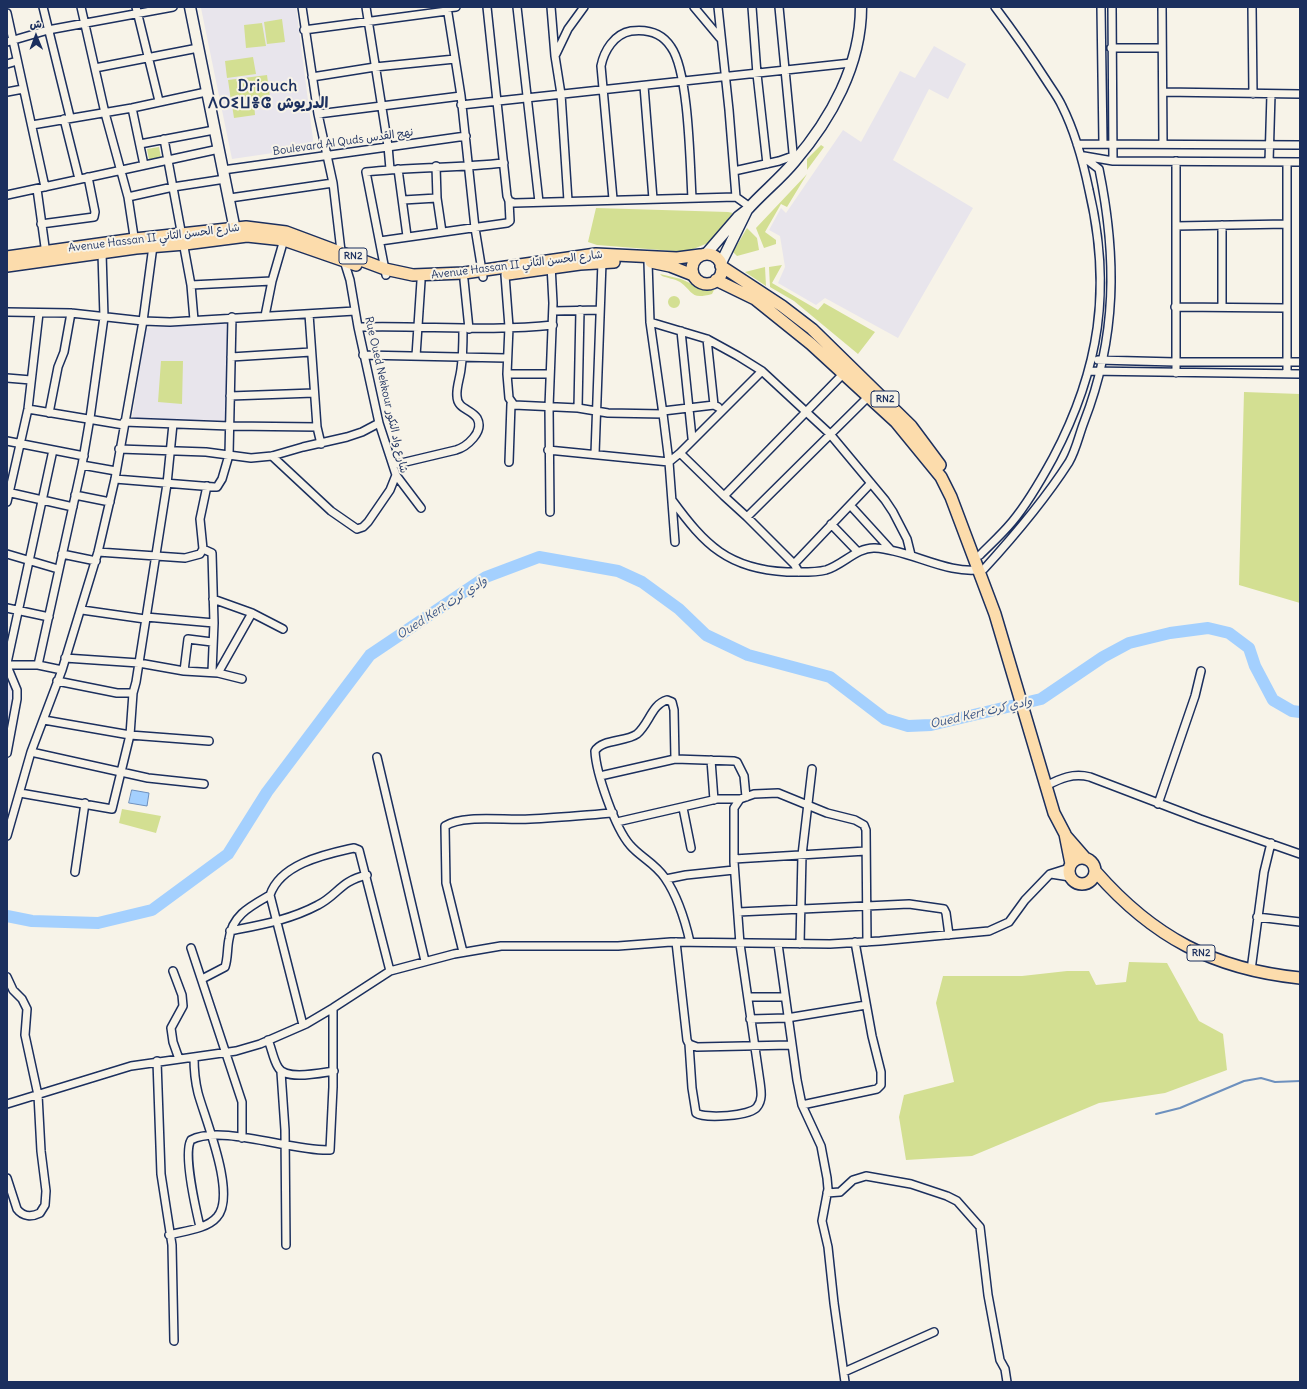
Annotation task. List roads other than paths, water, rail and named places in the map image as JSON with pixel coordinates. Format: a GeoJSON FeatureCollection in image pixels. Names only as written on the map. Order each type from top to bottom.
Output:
{"type":"FeatureCollection","features":[{"type":"Feature","properties":{"kind":"main road"},"geometry":{"type":"LineString","coordinates":[[190,7],[206,92],[230,198],[235,232]]}},
{"type":"Feature","properties":{"kind":"main road"},"geometry":{"type":"LineString","coordinates":[[693,276],[693,262],[703,255],[738,217],[748,209],[826,121],[840,94],[851,63],[859,34],[860,7]]}},
{"type":"Feature","properties":{"kind":"main road"},"geometry":{"type":"LineString","coordinates":[[716,280],[721,274],[721,265],[748,209]]}},
{"type":"Feature","properties":{"kind":"main road","name":"Avenue Hassan II شارع الحسن الثاني"},"geometry":{"type":"LineString","coordinates":[[7,266],[46,256],[259,228],[342,256],[404,280],[464,280],[482,274],[551,264],[602,262],[648,262],[670,266],[693,276]]}},
{"type":"Feature","properties":{"kind":"main road","name":"Avenue Hassan II شارع الحسن الثاني"},"geometry":{"type":"LineString","coordinates":[[7,257],[102,253],[136,243],[153,246],[184,239]]}},
{"type":"Feature","properties":{"kind":"main road","name":"Avenue Hassan II شارع الحسن الثاني"},"geometry":{"type":"LineString","coordinates":[[386,272],[417,276],[482,274],[505,275],[596,254],[623,254],[677,258],[703,255]]}},
{"type":"Feature","properties":{"kind":"main road","name":"RN2"},"geometry":{"type":"LineString","coordinates":[[703,255],[713,255],[721,265],[782,306],[812,329],[911,426],[929,448],[956,492],[965,512],[980,555],[981,569]]}},
{"type":"Feature","properties":{"kind":"main road","name":"RN2"},"geometry":{"type":"LineString","coordinates":[[693,276],[704,283],[716,280],[755,299],[773,312],[869,396],[905,432],[940,477],[981,569],[1054,812],[1064,834],[1072,881],[1080,885],[1089,883],[1116,896]]}},
{"type":"Feature","properties":{"kind":"main road","name":"RN2"},"geometry":{"type":"LineString","coordinates":[[1064,834],[1086,859],[1093,864],[1096,872],[1116,896],[1146,921],[1174,940],[1202,954],[1251,970],[1300,978]]}},
{"type":"Feature","properties":{"kind":"main road"},"geometry":{"type":"LineString","coordinates":[[1070,870],[1078,859],[1086,859]]}},
{"type":"Feature","properties":{"kind":"main road"},"geometry":{"type":"LineString","coordinates":[[1089,883],[1093,880],[1096,872]]}},
{"type":"Feature","properties":{"kind":"street"},"geometry":{"type":"LineString","coordinates":[[43,7],[80,179]]}},
{"type":"Feature","properties":{"kind":"street"},"geometry":{"type":"LineString","coordinates":[[82,7],[105,113],[128,197],[136,243]]}},
{"type":"Feature","properties":{"kind":"street"},"geometry":{"type":"LineString","coordinates":[[10,41],[48,30],[85,24],[137,11],[173,7]]}},
{"type":"Feature","properties":{"kind":"street","name":"Rue Oued Nekkour شارع واد النکور"},"geometry":{"type":"LineString","coordinates":[[272,456],[331,511],[357,529],[363,527],[368,522],[390,490],[396,475],[379,423],[342,256],[333,183],[318,114],[304,30],[302,7]]}},
{"type":"Feature","properties":{"kind":"street"},"geometry":{"type":"LineString","coordinates":[[366,7],[382,105],[390,169]]}},
{"type":"Feature","properties":{"kind":"street"},"geometry":{"type":"LineString","coordinates":[[304,30],[456,7]]}},
{"type":"Feature","properties":{"kind":"street"},"geometry":{"type":"LineString","coordinates":[[380,241],[407,236],[475,228],[510,221],[487,7]]}},
{"type":"Feature","properties":{"kind":"street"},"geometry":{"type":"LineString","coordinates":[[516,7],[538,202]]}},
{"type":"Feature","properties":{"kind":"street"},"geometry":{"type":"LineString","coordinates":[[552,7],[555,56],[561,94],[568,201]]}},
{"type":"Feature","properties":{"kind":"street"},"geometry":{"type":"LineString","coordinates":[[555,56],[568,29],[584,7]]}},
{"type":"Feature","properties":{"kind":"street"},"geometry":{"type":"LineString","coordinates":[[694,7],[721,38]]}},
{"type":"Feature","properties":{"kind":"street"},"geometry":{"type":"LineString","coordinates":[[718,7],[736,197],[748,209]]}},
{"type":"Feature","properties":{"kind":"street"},"geometry":{"type":"LineString","coordinates":[[752,7],[757,74],[767,164]]}},
{"type":"Feature","properties":{"kind":"street"},"geometry":{"type":"LineString","coordinates":[[734,171],[793,159],[779,7]]}},
{"type":"Feature","properties":{"kind":"street"},"geometry":{"type":"LineString","coordinates":[[980,555],[1012,521],[1038,485],[1077,408],[1090,371],[1101,293],[1101,255],[1094,212],[1082,156],[1062,105],[1022,42],[995,7]]}},
{"type":"Feature","properties":{"kind":"street"},"geometry":{"type":"LineString","coordinates":[[1101,7],[1103,144]]}},
{"type":"Feature","properties":{"kind":"street"},"geometry":{"type":"LineString","coordinates":[[1112,7],[1111,48],[1113,161]]}},
{"type":"Feature","properties":{"kind":"street"},"geometry":{"type":"LineString","coordinates":[[1162,7],[1163,144]]}},
{"type":"Feature","properties":{"kind":"street"},"geometry":{"type":"LineString","coordinates":[[1252,7],[1253,94]]}},
{"type":"Feature","properties":{"kind":"street"},"geometry":{"type":"LineString","coordinates":[[447,9],[461,96],[475,228],[482,274]]}},
{"type":"Feature","properties":{"kind":"street"},"geometry":{"type":"LineString","coordinates":[[137,11],[159,101]]}},
{"type":"Feature","properties":{"kind":"street"},"geometry":{"type":"LineString","coordinates":[[7,13],[10,41],[17,62],[45,187]]}},
{"type":"Feature","properties":{"kind":"street"},"geometry":{"type":"LineString","coordinates":[[613,199],[601,66],[610,45],[620,36],[628,32],[638,30],[654,33],[666,40],[676,55],[682,82],[692,198]]}},
{"type":"Feature","properties":{"kind":"street"},"geometry":{"type":"LineString","coordinates":[[95,68],[148,56],[198,48]]}},
{"type":"Feature","properties":{"kind":"street"},"geometry":{"type":"LineString","coordinates":[[1111,48],[1162,48]]}},
{"type":"Feature","properties":{"kind":"street"},"geometry":{"type":"LineString","coordinates":[[312,77],[375,66],[455,59]]}},
{"type":"Feature","properties":{"kind":"street"},"geometry":{"type":"LineString","coordinates":[[7,64],[17,62]]}},
{"type":"Feature","properties":{"kind":"street"},"geometry":{"type":"LineString","coordinates":[[461,105],[851,63]]}},
{"type":"Feature","properties":{"kind":"street"},"geometry":{"type":"LineString","coordinates":[[644,86],[653,199]]}},
{"type":"Feature","properties":{"kind":"street"},"geometry":{"type":"LineString","coordinates":[[7,92],[23,89]]}},
{"type":"Feature","properties":{"kind":"street"},"geometry":{"type":"LineString","coordinates":[[32,125],[132,108],[206,92]]}},
{"type":"Feature","properties":{"kind":"street"},"geometry":{"type":"LineString","coordinates":[[1163,92],[1300,94]]}},
{"type":"Feature","properties":{"kind":"street"},"geometry":{"type":"LineString","coordinates":[[1269,162],[1271,94]]}},
{"type":"Feature","properties":{"kind":"street"},"geometry":{"type":"LineString","coordinates":[[318,114],[461,96]]}},
{"type":"Feature","properties":{"kind":"street"},"geometry":{"type":"LineString","coordinates":[[132,108],[144,165]]}},
{"type":"Feature","properties":{"kind":"street"},"geometry":{"type":"LineString","coordinates":[[140,144],[214,130]]}},
{"type":"Feature","properties":{"kind":"street","name":"Boulevard Al Quds نهج القدس"},"geometry":{"type":"LineString","coordinates":[[128,197],[224,175],[326,156],[466,136]]}},
{"type":"Feature","properties":{"kind":"street"},"geometry":{"type":"LineString","coordinates":[[164,139],[184,239],[191,285],[194,320]]}},
{"type":"Feature","properties":{"kind":"street"},"geometry":{"type":"LineString","coordinates":[[1077,144],[1300,145]]}},
{"type":"Feature","properties":{"kind":"street"},"geometry":{"type":"LineString","coordinates":[[8,192],[37,189],[219,149]]}},
{"type":"Feature","properties":{"kind":"street"},"geometry":{"type":"LineString","coordinates":[[1082,156],[1113,161],[1300,162]]}},
{"type":"Feature","properties":{"kind":"street"},"geometry":{"type":"LineString","coordinates":[[672,500],[701,537],[719,552],[733,560],[759,568],[799,572],[828,569],[858,552],[873,547],[892,550],[952,567],[981,569],[1024,525],[1070,460],[1101,373],[1112,300],[1112,255],[1108,210],[1100,169],[1082,156]]}},
{"type":"Feature","properties":{"kind":"street"},"geometry":{"type":"LineString","coordinates":[[1176,161],[1176,373]]}},
{"type":"Feature","properties":{"kind":"street"},"geometry":{"type":"LineString","coordinates":[[1287,162],[1287,374]]}},
{"type":"Feature","properties":{"kind":"street"},"geometry":{"type":"LineString","coordinates":[[386,272],[366,172],[436,166],[469,167],[504,163]]}},
{"type":"Feature","properties":{"kind":"street"},"geometry":{"type":"LineString","coordinates":[[436,166],[437,198],[442,232]]}},
{"type":"Feature","properties":{"kind":"street"},"geometry":{"type":"LineString","coordinates":[[398,169],[407,236]]}},
{"type":"Feature","properties":{"kind":"street"},"geometry":{"type":"LineString","coordinates":[[41,224],[94,217],[95,212],[88,177]]}},
{"type":"Feature","properties":{"kind":"street"},"geometry":{"type":"LineString","coordinates":[[230,198],[333,183]]}},
{"type":"Feature","properties":{"kind":"street"},"geometry":{"type":"LineString","coordinates":[[37,189],[46,256]]}},
{"type":"Feature","properties":{"kind":"street"},"geometry":{"type":"LineString","coordinates":[[509,201],[514,203],[613,199],[736,197]]}},
{"type":"Feature","properties":{"kind":"street"},"geometry":{"type":"LineString","coordinates":[[403,200],[437,198]]}},
{"type":"Feature","properties":{"kind":"street"},"geometry":{"type":"LineString","coordinates":[[1176,226],[1287,224]]}},
{"type":"Feature","properties":{"kind":"street"},"geometry":{"type":"LineString","coordinates":[[1222,225],[1222,307]]}},
{"type":"Feature","properties":{"kind":"street"},"geometry":{"type":"LineString","coordinates":[[265,316],[272,281],[285,236]]}},
{"type":"Feature","properties":{"kind":"street"},"geometry":{"type":"LineString","coordinates":[[7,836],[32,752],[62,670],[82,610],[96,561],[115,479],[119,449],[143,321],[153,246]]}},
{"type":"Feature","properties":{"kind":"street"},"geometry":{"type":"LineString","coordinates":[[38,665],[84,456],[90,418],[104,317],[102,253]]}},
{"type":"Feature","properties":{"kind":"street"},"geometry":{"type":"LineString","coordinates":[[595,454],[602,262]]}},
{"type":"Feature","properties":{"kind":"street"},"geometry":{"type":"LineString","coordinates":[[648,262],[650,322],[669,462],[675,542]]}},
{"type":"Feature","properties":{"kind":"street"},"geometry":{"type":"LineString","coordinates":[[550,512],[548,450],[549,374],[553,311],[551,264]]}},
{"type":"Feature","properties":{"kind":"street"},"geometry":{"type":"LineString","coordinates":[[505,275],[509,327],[506,358],[511,404],[509,462]]}},
{"type":"Feature","properties":{"kind":"street"},"geometry":{"type":"LineString","coordinates":[[393,465],[464,448],[475,436],[478,423],[477,419],[462,407],[457,400],[466,329],[464,280]]}},
{"type":"Feature","properties":{"kind":"street"},"geometry":{"type":"LineString","coordinates":[[191,285],[272,281]]}},
{"type":"Feature","properties":{"kind":"street"},"geometry":{"type":"LineString","coordinates":[[416,356],[421,281]]}},
{"type":"Feature","properties":{"kind":"street"},"geometry":{"type":"LineString","coordinates":[[1175,307],[1286,308]]}},
{"type":"Feature","properties":{"kind":"street"},"geometry":{"type":"LineString","coordinates":[[578,408],[580,310]]}},
{"type":"Feature","properties":{"kind":"street"},"geometry":{"type":"LineString","coordinates":[[553,311],[600,310]]}},
{"type":"Feature","properties":{"kind":"street"},"geometry":{"type":"LineString","coordinates":[[7,312],[71,313],[143,321],[194,320],[355,311]]}},
{"type":"Feature","properties":{"kind":"street"},"geometry":{"type":"LineString","coordinates":[[7,502],[8,492],[21,444],[28,409],[39,313]]}},
{"type":"Feature","properties":{"kind":"street"},"geometry":{"type":"LineString","coordinates":[[49,413],[58,367],[64,352],[71,313]]}},
{"type":"Feature","properties":{"kind":"street"},"geometry":{"type":"LineString","coordinates":[[309,314],[314,393],[321,444]]}},
{"type":"Feature","properties":{"kind":"street"},"geometry":{"type":"LineString","coordinates":[[115,479],[207,486],[214,488],[220,484],[230,455],[232,317]]}},
{"type":"Feature","properties":{"kind":"street"},"geometry":{"type":"LineString","coordinates":[[650,322],[707,340],[738,356],[762,371],[830,434],[871,483],[898,519],[907,539],[911,555]]}},
{"type":"Feature","properties":{"kind":"street"},"geometry":{"type":"LineString","coordinates":[[358,327],[466,329],[509,327],[530,328],[552,325]]}},
{"type":"Feature","properties":{"kind":"street"},"geometry":{"type":"LineString","coordinates":[[680,331],[692,438]]}},
{"type":"Feature","properties":{"kind":"street"},"geometry":{"type":"LineString","coordinates":[[707,340],[714,405]]}},
{"type":"Feature","properties":{"kind":"street"},"geometry":{"type":"LineString","coordinates":[[231,357],[311,352]]}},
{"type":"Feature","properties":{"kind":"street"},"geometry":{"type":"LineString","coordinates":[[363,355],[506,358]]}},
{"type":"Feature","properties":{"kind":"street"},"geometry":{"type":"LineString","coordinates":[[1092,359],[1230,363],[1300,362]]}},
{"type":"Feature","properties":{"kind":"street"},"geometry":{"type":"LineString","coordinates":[[1230,363],[1230,374]]}},
{"type":"Feature","properties":{"kind":"street"},"geometry":{"type":"LineString","coordinates":[[548,450],[669,462],[762,371]]}},
{"type":"Feature","properties":{"kind":"street"},"geometry":{"type":"LineString","coordinates":[[1090,371],[1101,373],[1300,374]]}},
{"type":"Feature","properties":{"kind":"street"},"geometry":{"type":"LineString","coordinates":[[724,496],[844,373]]}},
{"type":"Feature","properties":{"kind":"street"},"geometry":{"type":"LineString","coordinates":[[507,374],[549,374]]}},
{"type":"Feature","properties":{"kind":"street"},"geometry":{"type":"LineString","coordinates":[[7,378],[31,380]]}},
{"type":"Feature","properties":{"kind":"street"},"geometry":{"type":"LineString","coordinates":[[230,396],[314,393]]}},
{"type":"Feature","properties":{"kind":"street"},"geometry":{"type":"LineString","coordinates":[[747,517],[869,396]]}},
{"type":"Feature","properties":{"kind":"street"},"geometry":{"type":"LineString","coordinates":[[511,404],[578,408],[596,412],[663,413],[714,405],[722,409]]}},
{"type":"Feature","properties":{"kind":"street"},"geometry":{"type":"LineString","coordinates":[[28,409],[124,423],[318,427]]}},
{"type":"Feature","properties":{"kind":"street"},"geometry":{"type":"LineString","coordinates":[[119,449],[230,455],[251,458],[272,456],[289,450],[321,444],[362,432],[379,423]]}},
{"type":"Feature","properties":{"kind":"street"},"geometry":{"type":"LineString","coordinates":[[20,793],[85,803],[112,809],[130,735],[133,693],[167,484],[173,424]]}},
{"type":"Feature","properties":{"kind":"street"},"geometry":{"type":"LineString","coordinates":[[7,441],[84,456]]}},
{"type":"Feature","properties":{"kind":"street"},"geometry":{"type":"LineString","coordinates":[[7,753],[17,699],[17,690],[7,665],[53,450]]}},
{"type":"Feature","properties":{"kind":"street"},"geometry":{"type":"LineString","coordinates":[[680,452],[794,564],[799,572]]}},
{"type":"Feature","properties":{"kind":"street"},"geometry":{"type":"LineString","coordinates":[[82,465],[116,471]]}},
{"type":"Feature","properties":{"kind":"street"},"geometry":{"type":"LineString","coordinates":[[396,475],[421,508]]}},
{"type":"Feature","properties":{"kind":"street"},"geometry":{"type":"LineString","coordinates":[[794,564],[871,483]]}},
{"type":"Feature","properties":{"kind":"street"},"geometry":{"type":"LineString","coordinates":[[98,552],[192,557],[200,554],[203,549],[200,519],[207,486]]}},
{"type":"Feature","properties":{"kind":"street"},"geometry":{"type":"LineString","coordinates":[[8,492],[42,498],[73,507]]}},
{"type":"Feature","properties":{"kind":"street"},"geometry":{"type":"LineString","coordinates":[[75,495],[110,502]]}},
{"type":"Feature","properties":{"kind":"street"},"geometry":{"type":"LineString","coordinates":[[850,505],[892,550]]}},
{"type":"Feature","properties":{"kind":"street"},"geometry":{"type":"LineString","coordinates":[[831,524],[858,552]]}},
{"type":"Feature","properties":{"kind":"street"},"geometry":{"type":"LineString","coordinates":[[203,549],[212,553],[214,623],[212,642],[215,673]]}},
{"type":"Feature","properties":{"kind":"street"},"geometry":{"type":"LineString","coordinates":[[7,554],[58,569]]}},
{"type":"Feature","properties":{"kind":"street"},"geometry":{"type":"LineString","coordinates":[[62,554],[96,561]]}},
{"type":"Feature","properties":{"kind":"street"},"geometry":{"type":"LineString","coordinates":[[213,599],[252,613],[283,629]]}},
{"type":"Feature","properties":{"kind":"street"},"geometry":{"type":"LineString","coordinates":[[7,608],[48,617]]}},
{"type":"Feature","properties":{"kind":"street"},"geometry":{"type":"LineString","coordinates":[[82,610],[145,618],[214,623]]}},
{"type":"Feature","properties":{"kind":"street"},"geometry":{"type":"LineString","coordinates":[[215,673],[252,613]]}},
{"type":"Feature","properties":{"kind":"street"},"geometry":{"type":"LineString","coordinates":[[184,671],[188,639],[212,642]]}},
{"type":"Feature","properties":{"kind":"street"},"geometry":{"type":"LineString","coordinates":[[65,658],[139,663],[184,671],[215,673],[242,679]]}},
{"type":"Feature","properties":{"kind":"street"},"geometry":{"type":"LineString","coordinates":[[7,665],[38,665],[62,670]]}},
{"type":"Feature","properties":{"kind":"street"},"geometry":{"type":"LineString","coordinates":[[1158,804],[1195,696],[1200,671]]}},
{"type":"Feature","properties":{"kind":"street"},"geometry":{"type":"LineString","coordinates":[[57,681],[117,693],[133,693]]}},
{"type":"Feature","properties":{"kind":"street"},"geometry":{"type":"LineString","coordinates":[[675,759],[674,710],[672,702],[667,700],[656,707],[649,720],[636,734],[628,739],[598,747],[595,756],[600,776],[617,822],[628,843],[653,863],[666,879],[676,898],[690,942]]}},
{"type":"Feature","properties":{"kind":"street"},"geometry":{"type":"LineString","coordinates":[[44,720],[130,735],[209,741]]}},
{"type":"Feature","properties":{"kind":"street"},"geometry":{"type":"LineString","coordinates":[[32,752],[154,779],[204,784]]}},
{"type":"Feature","properties":{"kind":"street"},"geometry":{"type":"LineString","coordinates":[[376,757],[425,960]]}},
{"type":"Feature","properties":{"kind":"street"},"geometry":{"type":"LineString","coordinates":[[600,776],[675,759],[737,762],[744,776],[743,798],[734,808],[734,870],[740,944],[761,1097],[757,1107],[747,1113],[706,1117],[699,1115],[695,1109],[689,1044],[687,1040],[676,942]]}},
{"type":"Feature","properties":{"kind":"street"},"geometry":{"type":"LineString","coordinates":[[711,760],[714,800]]}},
{"type":"Feature","properties":{"kind":"street"},"geometry":{"type":"LineString","coordinates":[[800,944],[802,855],[812,770]]}},
{"type":"Feature","properties":{"kind":"street"},"geometry":{"type":"LineString","coordinates":[[1046,786],[1066,776],[1083,775],[1158,804],[1300,854]]}},
{"type":"Feature","properties":{"kind":"street"},"geometry":{"type":"LineString","coordinates":[[617,822],[724,798],[743,798],[763,793],[778,793],[864,825],[866,830],[867,942]]}},
{"type":"Feature","properties":{"kind":"street"},"geometry":{"type":"LineString","coordinates":[[75,872],[85,803]]}},
{"type":"Feature","properties":{"kind":"street"},"geometry":{"type":"LineString","coordinates":[[683,808],[691,848]]}},
{"type":"Feature","properties":{"kind":"street"},"geometry":{"type":"LineString","coordinates":[[463,952],[446,883],[445,826],[455,821],[528,820],[613,812]]}},
{"type":"Feature","properties":{"kind":"street"},"geometry":{"type":"LineString","coordinates":[[1251,970],[1264,872],[1271,843]]}},
{"type":"Feature","properties":{"kind":"street"},"geometry":{"type":"LineString","coordinates":[[202,978],[224,967],[227,961],[230,931],[238,916],[270,895],[277,884],[301,863],[354,848],[359,850],[390,971]]}},
{"type":"Feature","properties":{"kind":"street"},"geometry":{"type":"LineString","coordinates":[[734,859],[866,851]]}},
{"type":"Feature","properties":{"kind":"street"},"geometry":{"type":"LineString","coordinates":[[666,879],[686,875],[734,870]]}},
{"type":"Feature","properties":{"kind":"street"},"geometry":{"type":"LineString","coordinates":[[7,1104],[118,1070],[157,1061],[243,1050],[302,1025],[333,1008],[390,971],[425,960],[501,946],[618,946],[676,942],[800,944],[867,942],[990,931],[1003,926],[1015,916],[1025,900],[1050,874],[1070,870]]}},
{"type":"Feature","properties":{"kind":"street"},"geometry":{"type":"LineString","coordinates":[[230,931],[277,922],[320,904],[343,885],[366,875]]}},
{"type":"Feature","properties":{"kind":"street"},"geometry":{"type":"LineString","coordinates":[[270,895],[302,1025]]}},
{"type":"Feature","properties":{"kind":"street"},"geometry":{"type":"LineString","coordinates":[[738,912],[909,904],[929,908],[941,908],[946,913],[948,935]]}},
{"type":"Feature","properties":{"kind":"street"},"geometry":{"type":"LineString","coordinates":[[1258,917],[1300,922]]}},
{"type":"Feature","properties":{"kind":"street"},"geometry":{"type":"LineString","coordinates":[[802,1105],[877,1089],[881,1085],[881,1072],[866,1005],[855,942]]}},
{"type":"Feature","properties":{"kind":"street"},"geometry":{"type":"LineString","coordinates":[[778,944],[791,1045],[802,1105],[815,1130],[823,1152],[827,1178],[827,1193],[822,1220],[828,1247],[845,1382]]}},
{"type":"Feature","properties":{"kind":"street"},"geometry":{"type":"LineString","coordinates":[[191,948],[227,1052],[242,1102],[242,1138]]}},
{"type":"Feature","properties":{"kind":"street"},"geometry":{"type":"LineString","coordinates":[[173,971],[182,995],[183,1006],[171,1028],[173,1042],[179,1058]]}},
{"type":"Feature","properties":{"kind":"street"},"geometry":{"type":"LineString","coordinates":[[7,976],[10,991],[22,999],[27,1009],[25,1035],[38,1095],[41,1151],[46,1196],[45,1205],[40,1213],[31,1216],[20,1213],[17,1209],[7,1178]]}},
{"type":"Feature","properties":{"kind":"street"},"geometry":{"type":"LineString","coordinates":[[748,997],[785,997]]}},
{"type":"Feature","properties":{"kind":"street"},"geometry":{"type":"LineString","coordinates":[[750,1019],[787,1018],[866,1005]]}},
{"type":"Feature","properties":{"kind":"street"},"geometry":{"type":"LineString","coordinates":[[200,1227],[189,1166],[189,1143],[195,1138],[212,1135],[330,1150],[334,1071],[333,1008]]}},
{"type":"Feature","properties":{"kind":"street"},"geometry":{"type":"LineString","coordinates":[[268,1040],[281,1072],[285,1144],[286,1245]]}},
{"type":"Feature","properties":{"kind":"street"},"geometry":{"type":"LineString","coordinates":[[689,1044],[697,1047],[791,1045]]}},
{"type":"Feature","properties":{"kind":"street"},"geometry":{"type":"LineString","coordinates":[[169,1235],[200,1227],[216,1219],[222,1208],[224,1197],[221,1173],[212,1135],[197,1087],[194,1057]]}},
{"type":"Feature","properties":{"kind":"street"},"geometry":{"type":"LineString","coordinates":[[157,1061],[160,1159],[169,1235],[172,1245],[174,1341]]}},
{"type":"Feature","properties":{"kind":"street"},"geometry":{"type":"LineString","coordinates":[[281,1072],[291,1075],[300,1075],[334,1071]]}},
{"type":"Feature","properties":{"kind":"street"},"geometry":{"type":"LineString","coordinates":[[827,1193],[840,1192],[853,1180],[866,1176],[911,1184],[948,1196],[960,1204],[980,1227],[988,1295],[1000,1360],[1005,1369],[1007,1382]]}},
{"type":"Feature","properties":{"kind":"street"},"geometry":{"type":"LineString","coordinates":[[844,1372],[934,1332]]}},
{"type":"Feature","properties":{"kind":"water"},"geometry":{"type":"Polygon","coordinates":[[[132,790],[149,793],[147,806],[129,803],[132,790]]]}},
{"type":"Feature","properties":{"kind":"waterway","name":"Oued Kert وادي كرت"},"geometry":{"type":"LineString","coordinates":[[7,916],[32,921],[98,923],[152,910],[228,854],[267,792],[370,655],[486,577],[539,557],[618,571],[642,582],[679,609],[706,635],[748,655],[830,677],[885,719],[908,726],[931,725],[1041,699],[1103,657],[1129,643],[1170,633],[1208,628],[1229,633],[1249,648],[1255,666],[1273,700],[1292,711],[1300,712]]}},
{"type":"Feature","properties":{"kind":"waterway"},"geometry":{"type":"LineString","coordinates":[[1156,1114],[1180,1108],[1244,1081],[1261,1078],[1275,1082],[1300,1081]]}},
{"type":"Feature","properties":{"kind":"district","name":"Driouch ⴷⵔⵉⵡⴻⵛ الدريوش"},"geometry":{"type":"Point","coordinates":[268,96]}}]}
